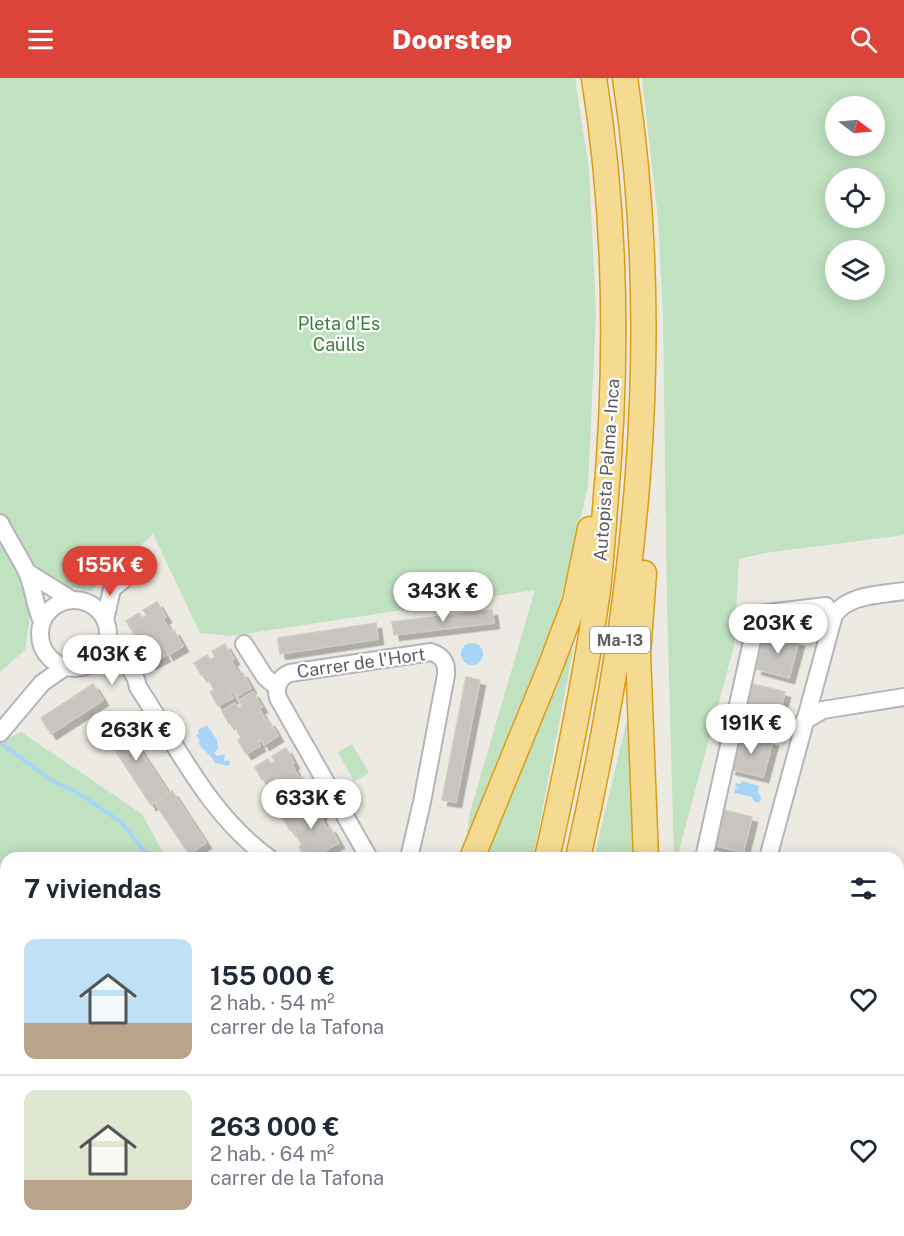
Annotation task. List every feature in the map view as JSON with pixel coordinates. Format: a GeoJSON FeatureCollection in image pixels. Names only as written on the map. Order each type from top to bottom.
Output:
{"type":"FeatureCollection","features":[{"type":"Feature","properties":{"kind":"highway","name":"Autopista Palma - Inca"},"geometry":{"type":"LineString","coordinates":[[548,852],[590,644],[598,587],[611,444],[615,328],[613,272],[605,158],[594,78]]}},
{"type":"Feature","properties":{"kind":"highway","name":"Autopista Palma - Inca"},"geometry":{"type":"LineString","coordinates":[[579,852],[619,650],[634,535],[642,419],[643,319],[640,228],[625,78]]}},
{"type":"Feature","properties":{"kind":"highway"},"geometry":{"type":"LineString","coordinates":[[642,419],[651,470],[638,654],[646,852]]}},
{"type":"Feature","properties":{"kind":"highway"},"geometry":{"type":"LineString","coordinates":[[474,852],[547,676],[575,601],[589,536],[597,469],[611,444]]}},
{"type":"Feature","properties":{"kind":"street"},"geometry":{"type":"LineString","coordinates":[[0,524],[27,572],[37,611],[42,621]]}},
{"type":"Feature","properties":{"kind":"street"},"geometry":{"type":"LineString","coordinates":[[42,683],[43,648],[40,630],[42,621],[54,606],[78,601],[112,589],[143,562]]}},
{"type":"Feature","properties":{"kind":"street"},"geometry":{"type":"LineString","coordinates":[[0,733],[42,683],[65,667],[85,666],[94,661],[107,641],[105,620],[97,609],[78,601],[27,572]]}},
{"type":"Feature","properties":{"kind":"street"},"geometry":{"type":"LineString","coordinates":[[105,620],[112,589]]}},
{"type":"Feature","properties":{"kind":"street"},"geometry":{"type":"LineString","coordinates":[[770,852],[834,615],[846,602],[904,591]]}},
{"type":"Feature","properties":{"kind":"street"},"geometry":{"type":"LineString","coordinates":[[751,615],[826,606]]}},
{"type":"Feature","properties":{"kind":"street"},"geometry":{"type":"LineString","coordinates":[[705,852],[753,638],[758,632],[763,631],[830,623]]}},
{"type":"Feature","properties":{"kind":"street"},"geometry":{"type":"LineString","coordinates":[[107,641],[112,651],[129,666],[136,676],[138,687]]}},
{"type":"Feature","properties":{"kind":"street"},"geometry":{"type":"LineString","coordinates":[[244,644],[265,677],[277,687]]}},
{"type":"Feature","properties":{"kind":"street"},"geometry":{"type":"LineString","coordinates":[[43,648],[48,656],[65,667]]}},
{"type":"Feature","properties":{"kind":"street","name":"Carrer de l'Hort"},"geometry":{"type":"LineString","coordinates":[[366,852],[278,698],[277,687],[281,678],[290,673],[426,652],[443,659],[446,675],[422,802],[410,852]]}},
{"type":"Feature","properties":{"kind":"street"},"geometry":{"type":"LineString","coordinates":[[94,661],[121,671],[138,687],[218,810],[236,831],[262,852]]}},
{"type":"Feature","properties":{"kind":"street"},"geometry":{"type":"LineString","coordinates":[[804,721],[823,710],[904,697]]}},
{"type":"Feature","properties":{"kind":"green space","name":"Pleta d'Es Caülls"},"geometry":{"type":"Polygon","coordinates":[[[0,78],[575,78],[589,170],[596,313],[588,486],[565,585],[537,670],[465,852],[470,812],[535,590],[231,636],[200,633],[153,534],[91,591],[74,588],[27,572],[30,617],[25,650],[0,672],[0,78]]]}},
{"type":"Feature","properties":{"kind":"green space"},"geometry":{"type":"Polygon","coordinates":[[[642,78],[904,78],[904,535],[765,553],[739,559],[734,646],[679,852],[674,852],[667,606],[663,314],[658,218],[642,78]]]}},
{"type":"Feature","properties":{"kind":"green space"},"geometry":{"type":"Polygon","coordinates":[[[574,646],[534,852],[482,852],[546,695],[574,646]]]}},
{"type":"Feature","properties":{"kind":"green space"},"geometry":{"type":"Polygon","coordinates":[[[630,707],[635,852],[595,852],[630,707]]]}},
{"type":"Feature","properties":{"kind":"green space"},"geometry":{"type":"Polygon","coordinates":[[[21,732],[142,814],[163,852],[0,852],[0,733],[6,739],[21,732]]]}},
{"type":"Feature","properties":{"kind":"green space"},"geometry":{"type":"Polygon","coordinates":[[[352,744],[369,773],[354,781],[338,752],[352,744]]]}},
{"type":"Feature","properties":{"kind":"water"},"geometry":{"type":"Polygon","coordinates":[[[472,643],[480,646],[483,654],[480,662],[472,665],[464,662],[461,654],[464,646],[472,643]]]}},
{"type":"Feature","properties":{"kind":"water"},"geometry":{"type":"Polygon","coordinates":[[[207,725],[217,740],[218,750],[214,752],[217,756],[225,754],[224,761],[229,760],[228,766],[215,763],[198,743],[200,741],[196,735],[199,733],[198,730],[207,725]]]}},
{"type":"Feature","properties":{"kind":"water"},"geometry":{"type":"Polygon","coordinates":[[[742,781],[759,786],[758,792],[761,798],[759,803],[754,802],[752,797],[734,793],[735,789],[739,788],[735,787],[736,783],[740,784],[742,781]]]}},
{"type":"Feature","properties":{"kind":"building"},"geometry":{"type":"Polygon","coordinates":[[[157,602],[166,617],[163,619],[171,632],[174,630],[183,646],[168,655],[165,649],[162,651],[165,656],[150,664],[142,650],[146,648],[137,632],[134,634],[126,621],[139,613],[142,618],[147,615],[143,610],[157,602]]]}},
{"type":"Feature","properties":{"kind":"building"},"geometry":{"type":"Polygon","coordinates":[[[492,610],[494,623],[394,635],[392,622],[492,610]]]}},
{"type":"Feature","properties":{"kind":"building"},"geometry":{"type":"Polygon","coordinates":[[[376,623],[378,639],[280,654],[278,638],[376,623]]]}},
{"type":"Feature","properties":{"kind":"building"},"geometry":{"type":"Polygon","coordinates":[[[766,633],[799,641],[789,678],[756,669],[766,633]]]}},
{"type":"Feature","properties":{"kind":"building"},"geometry":{"type":"Polygon","coordinates":[[[225,644],[234,659],[231,661],[239,674],[242,672],[251,688],[236,697],[233,691],[230,693],[233,698],[218,706],[210,692],[214,690],[205,674],[202,676],[194,663],[207,655],[210,660],[215,657],[212,651],[225,644]]]}},
{"type":"Feature","properties":{"kind":"building"},"geometry":{"type":"Polygon","coordinates":[[[466,677],[480,680],[456,802],[442,800],[466,677]]]}},
{"type":"Feature","properties":{"kind":"building"},"geometry":{"type":"Polygon","coordinates":[[[93,684],[103,700],[51,734],[41,718],[93,684]]]}},
{"type":"Feature","properties":{"kind":"building"},"geometry":{"type":"Polygon","coordinates":[[[753,684],[785,692],[776,727],[744,719],[753,684]]]}},
{"type":"Feature","properties":{"kind":"building"},"geometry":{"type":"Polygon","coordinates":[[[253,692],[262,707],[259,709],[278,736],[264,745],[261,740],[258,741],[260,746],[246,754],[238,740],[241,738],[232,722],[229,724],[222,711],[235,703],[238,708],[242,706],[239,700],[253,692]]]}},
{"type":"Feature","properties":{"kind":"building"},"geometry":{"type":"Polygon","coordinates":[[[120,719],[169,794],[151,805],[102,730],[120,719]]]}},
{"type":"Feature","properties":{"kind":"building"},"geometry":{"type":"Polygon","coordinates":[[[740,732],[773,741],[763,777],[730,769],[740,732]]]}},
{"type":"Feature","properties":{"kind":"building"},"geometry":{"type":"Polygon","coordinates":[[[286,748],[299,778],[302,777],[311,792],[296,801],[293,796],[291,797],[293,802],[279,810],[271,796],[274,794],[265,778],[262,780],[255,767],[268,759],[271,764],[275,762],[272,756],[286,748]]]}},
{"type":"Feature","properties":{"kind":"building"},"geometry":{"type":"Polygon","coordinates":[[[172,791],[206,843],[192,852],[188,852],[155,803],[172,791]]]}},
{"type":"Feature","properties":{"kind":"building"},"geometry":{"type":"Polygon","coordinates":[[[314,798],[327,829],[330,827],[339,843],[324,851],[321,846],[319,848],[321,852],[302,852],[299,847],[302,845],[293,829],[290,830],[282,817],[296,810],[299,815],[303,812],[300,806],[314,798]]]}},
{"type":"Feature","properties":{"kind":"building"},"geometry":{"type":"Polygon","coordinates":[[[719,809],[752,817],[743,852],[710,844],[719,809]]]}},
{"type":"Feature","properties":{"kind":"waterway"},"geometry":{"type":"LineString","coordinates":[[0,743],[56,783],[75,791],[121,822],[145,852]]}}]}
